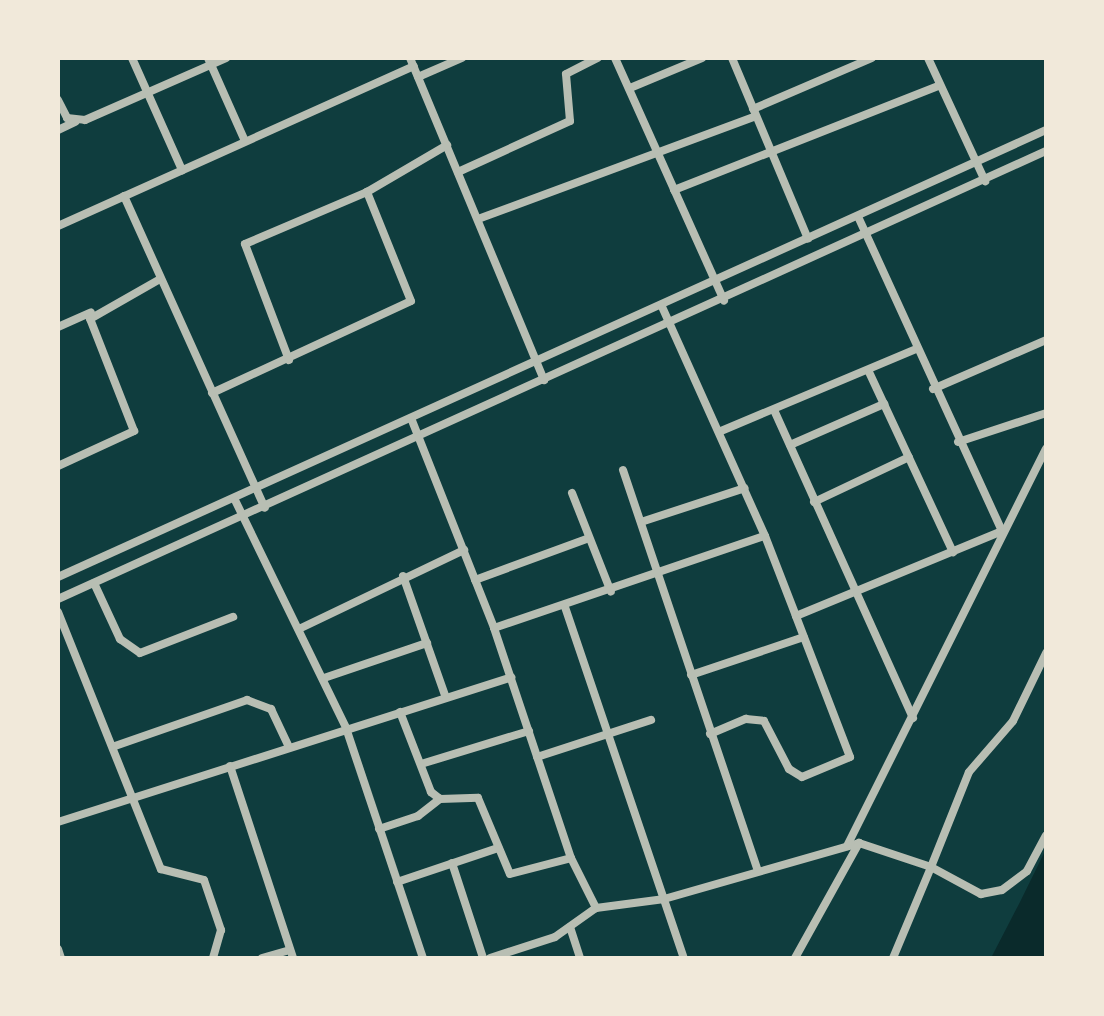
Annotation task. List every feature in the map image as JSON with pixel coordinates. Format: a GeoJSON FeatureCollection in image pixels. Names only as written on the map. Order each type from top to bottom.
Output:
{"type":"FeatureCollection","features":[{"type":"Feature","properties":{"kind":"street"},"geometry":{"type":"LineString","coordinates":[[132,58],[182,170]]}},
{"type":"Feature","properties":{"kind":"street"},"geometry":{"type":"LineString","coordinates":[[58,130],[148,94],[209,61],[226,58]]}},
{"type":"Feature","properties":{"kind":"street"},"geometry":{"type":"LineString","coordinates":[[418,77],[462,58]]}},
{"type":"Feature","properties":{"kind":"street"},"geometry":{"type":"LineString","coordinates":[[458,172],[570,121],[566,74],[598,58]]}},
{"type":"Feature","properties":{"kind":"street"},"geometry":{"type":"LineString","coordinates":[[615,58],[724,301]]}},
{"type":"Feature","properties":{"kind":"street"},"geometry":{"type":"LineString","coordinates":[[630,88],[702,58]]}},
{"type":"Feature","properties":{"kind":"street"},"geometry":{"type":"LineString","coordinates":[[732,58],[808,239]]}},
{"type":"Feature","properties":{"kind":"street"},"geometry":{"type":"LineString","coordinates":[[478,219],[658,152],[872,58]]}},
{"type":"Feature","properties":{"kind":"street"},"geometry":{"type":"LineString","coordinates":[[928,58],[985,181]]}},
{"type":"Feature","properties":{"kind":"street"},"geometry":{"type":"LineString","coordinates":[[209,61],[245,141]]}},
{"type":"Feature","properties":{"kind":"street"},"geometry":{"type":"LineString","coordinates":[[58,226],[412,62],[544,380]]}},
{"type":"Feature","properties":{"kind":"street"},"geometry":{"type":"LineString","coordinates":[[674,190],[773,156],[940,85]]}},
{"type":"Feature","properties":{"kind":"street"},"geometry":{"type":"LineString","coordinates":[[58,100],[75,122]]}},
{"type":"Feature","properties":{"kind":"street"},"geometry":{"type":"LineString","coordinates":[[58,577],[1046,130]]}},
{"type":"Feature","properties":{"kind":"street"},"geometry":{"type":"LineString","coordinates":[[289,360],[245,244],[367,192],[447,145]]}},
{"type":"Feature","properties":{"kind":"street"},"geometry":{"type":"LineString","coordinates":[[58,599],[724,301],[1046,151]]}},
{"type":"Feature","properties":{"kind":"street"},"geometry":{"type":"LineString","coordinates":[[212,393],[411,301],[367,192]]}},
{"type":"Feature","properties":{"kind":"street"},"geometry":{"type":"LineString","coordinates":[[124,196],[265,508]]}},
{"type":"Feature","properties":{"kind":"street"},"geometry":{"type":"LineString","coordinates":[[858,217],[933,389],[1002,531]]}},
{"type":"Feature","properties":{"kind":"street"},"geometry":{"type":"LineString","coordinates":[[58,327],[160,279]]}},
{"type":"Feature","properties":{"kind":"street"},"geometry":{"type":"LineString","coordinates":[[661,305],[721,431],[849,749],[845,764],[796,775],[769,727],[755,717],[710,734]]}},
{"type":"Feature","properties":{"kind":"street"},"geometry":{"type":"LineString","coordinates":[[58,466],[134,431],[91,312]]}},
{"type":"Feature","properties":{"kind":"street"},"geometry":{"type":"LineString","coordinates":[[933,389],[1046,340]]}},
{"type":"Feature","properties":{"kind":"street"},"geometry":{"type":"LineString","coordinates":[[721,431],[869,372],[916,349]]}},
{"type":"Feature","properties":{"kind":"street"},"geometry":{"type":"LineString","coordinates":[[869,372],[953,552]]}},
{"type":"Feature","properties":{"kind":"street"},"geometry":{"type":"LineString","coordinates":[[790,445],[884,404]]}},
{"type":"Feature","properties":{"kind":"street"},"geometry":{"type":"LineString","coordinates":[[774,410],[913,718]]}},
{"type":"Feature","properties":{"kind":"street"},"geometry":{"type":"LineString","coordinates":[[958,442],[1046,413]]}},
{"type":"Feature","properties":{"kind":"street"},"geometry":{"type":"LineString","coordinates":[[411,418],[494,628],[571,858],[596,908]]}},
{"type":"Feature","properties":{"kind":"street"},"geometry":{"type":"LineString","coordinates":[[847,846],[913,718],[1002,531],[1046,449]]}},
{"type":"Feature","properties":{"kind":"street"},"geometry":{"type":"LineString","coordinates":[[814,502],[909,457]]}},
{"type":"Feature","properties":{"kind":"street"},"geometry":{"type":"LineString","coordinates":[[623,470],[758,871]]}},
{"type":"Feature","properties":{"kind":"street"},"geometry":{"type":"LineString","coordinates":[[641,522],[745,488]]}},
{"type":"Feature","properties":{"kind":"street"},"geometry":{"type":"LineString","coordinates":[[572,493],[611,592]]}},
{"type":"Feature","properties":{"kind":"street"},"geometry":{"type":"LineString","coordinates":[[234,498],[301,628],[346,728],[423,958]]}},
{"type":"Feature","properties":{"kind":"street"},"geometry":{"type":"LineString","coordinates":[[796,616],[1002,531]]}},
{"type":"Feature","properties":{"kind":"street"},"geometry":{"type":"LineString","coordinates":[[494,628],[611,592],[765,536]]}},
{"type":"Feature","properties":{"kind":"street"},"geometry":{"type":"LineString","coordinates":[[475,580],[589,538]]}},
{"type":"Feature","properties":{"kind":"street"},"geometry":{"type":"LineString","coordinates":[[301,628],[403,576],[464,550]]}},
{"type":"Feature","properties":{"kind":"street"},"geometry":{"type":"LineString","coordinates":[[403,576],[446,698]]}},
{"type":"Feature","properties":{"kind":"street"},"geometry":{"type":"LineString","coordinates":[[94,583],[120,639],[140,653],[233,617]]}},
{"type":"Feature","properties":{"kind":"street"},"geometry":{"type":"LineString","coordinates":[[565,607],[684,958]]}},
{"type":"Feature","properties":{"kind":"street"},"geometry":{"type":"LineString","coordinates":[[58,612],[166,876],[204,880],[221,930],[213,958]]}},
{"type":"Feature","properties":{"kind":"street"},"geometry":{"type":"LineString","coordinates":[[691,675],[804,637]]}},
{"type":"Feature","properties":{"kind":"street"},"geometry":{"type":"LineString","coordinates":[[324,678],[427,643]]}},
{"type":"Feature","properties":{"kind":"street"},"geometry":{"type":"LineString","coordinates":[[893,958],[969,772],[1013,721],[1046,653]]}},
{"type":"Feature","properties":{"kind":"street"},"geometry":{"type":"LineString","coordinates":[[58,822],[511,677]]}},
{"type":"Feature","properties":{"kind":"street"},"geometry":{"type":"LineString","coordinates":[[115,746],[247,700],[271,709],[289,747]]}},
{"type":"Feature","properties":{"kind":"street"},"geometry":{"type":"LineString","coordinates":[[400,712],[421,764],[440,799]]}},
{"type":"Feature","properties":{"kind":"street"},"geometry":{"type":"LineString","coordinates":[[537,757],[651,720]]}},
{"type":"Feature","properties":{"kind":"street"},"geometry":{"type":"LineString","coordinates":[[421,764],[529,731]]}},
{"type":"Feature","properties":{"kind":"street"},"geometry":{"type":"LineString","coordinates":[[230,766],[292,954],[262,958]]}},
{"type":"Feature","properties":{"kind":"street"},"geometry":{"type":"LineString","coordinates":[[379,829],[418,816],[440,799],[478,798],[498,848],[515,875],[571,858]]}},
{"type":"Feature","properties":{"kind":"street"},"geometry":{"type":"LineString","coordinates":[[490,958],[570,927],[596,908],[664,899],[859,843],[931,867],[981,894],[1002,890],[1032,864],[1046,836]]}},
{"type":"Feature","properties":{"kind":"street"},"geometry":{"type":"LineString","coordinates":[[795,958],[859,843]]}},
{"type":"Feature","properties":{"kind":"street"},"geometry":{"type":"LineString","coordinates":[[397,882],[498,848]]}},
{"type":"Feature","properties":{"kind":"street"},"geometry":{"type":"LineString","coordinates":[[452,863],[483,958]]}},
{"type":"Feature","properties":{"kind":"street"},"geometry":{"type":"LineString","coordinates":[[570,927],[580,958]]}},
{"type":"Feature","properties":{"kind":"street"},"geometry":{"type":"LineString","coordinates":[[58,949],[61,958]]}},
{"type":"Feature","properties":{"kind":"water"},"geometry":{"type":"Polygon","coordinates":[[[1046,849],[1046,958],[991,958],[1020,902],[1046,849]]]}}]}
